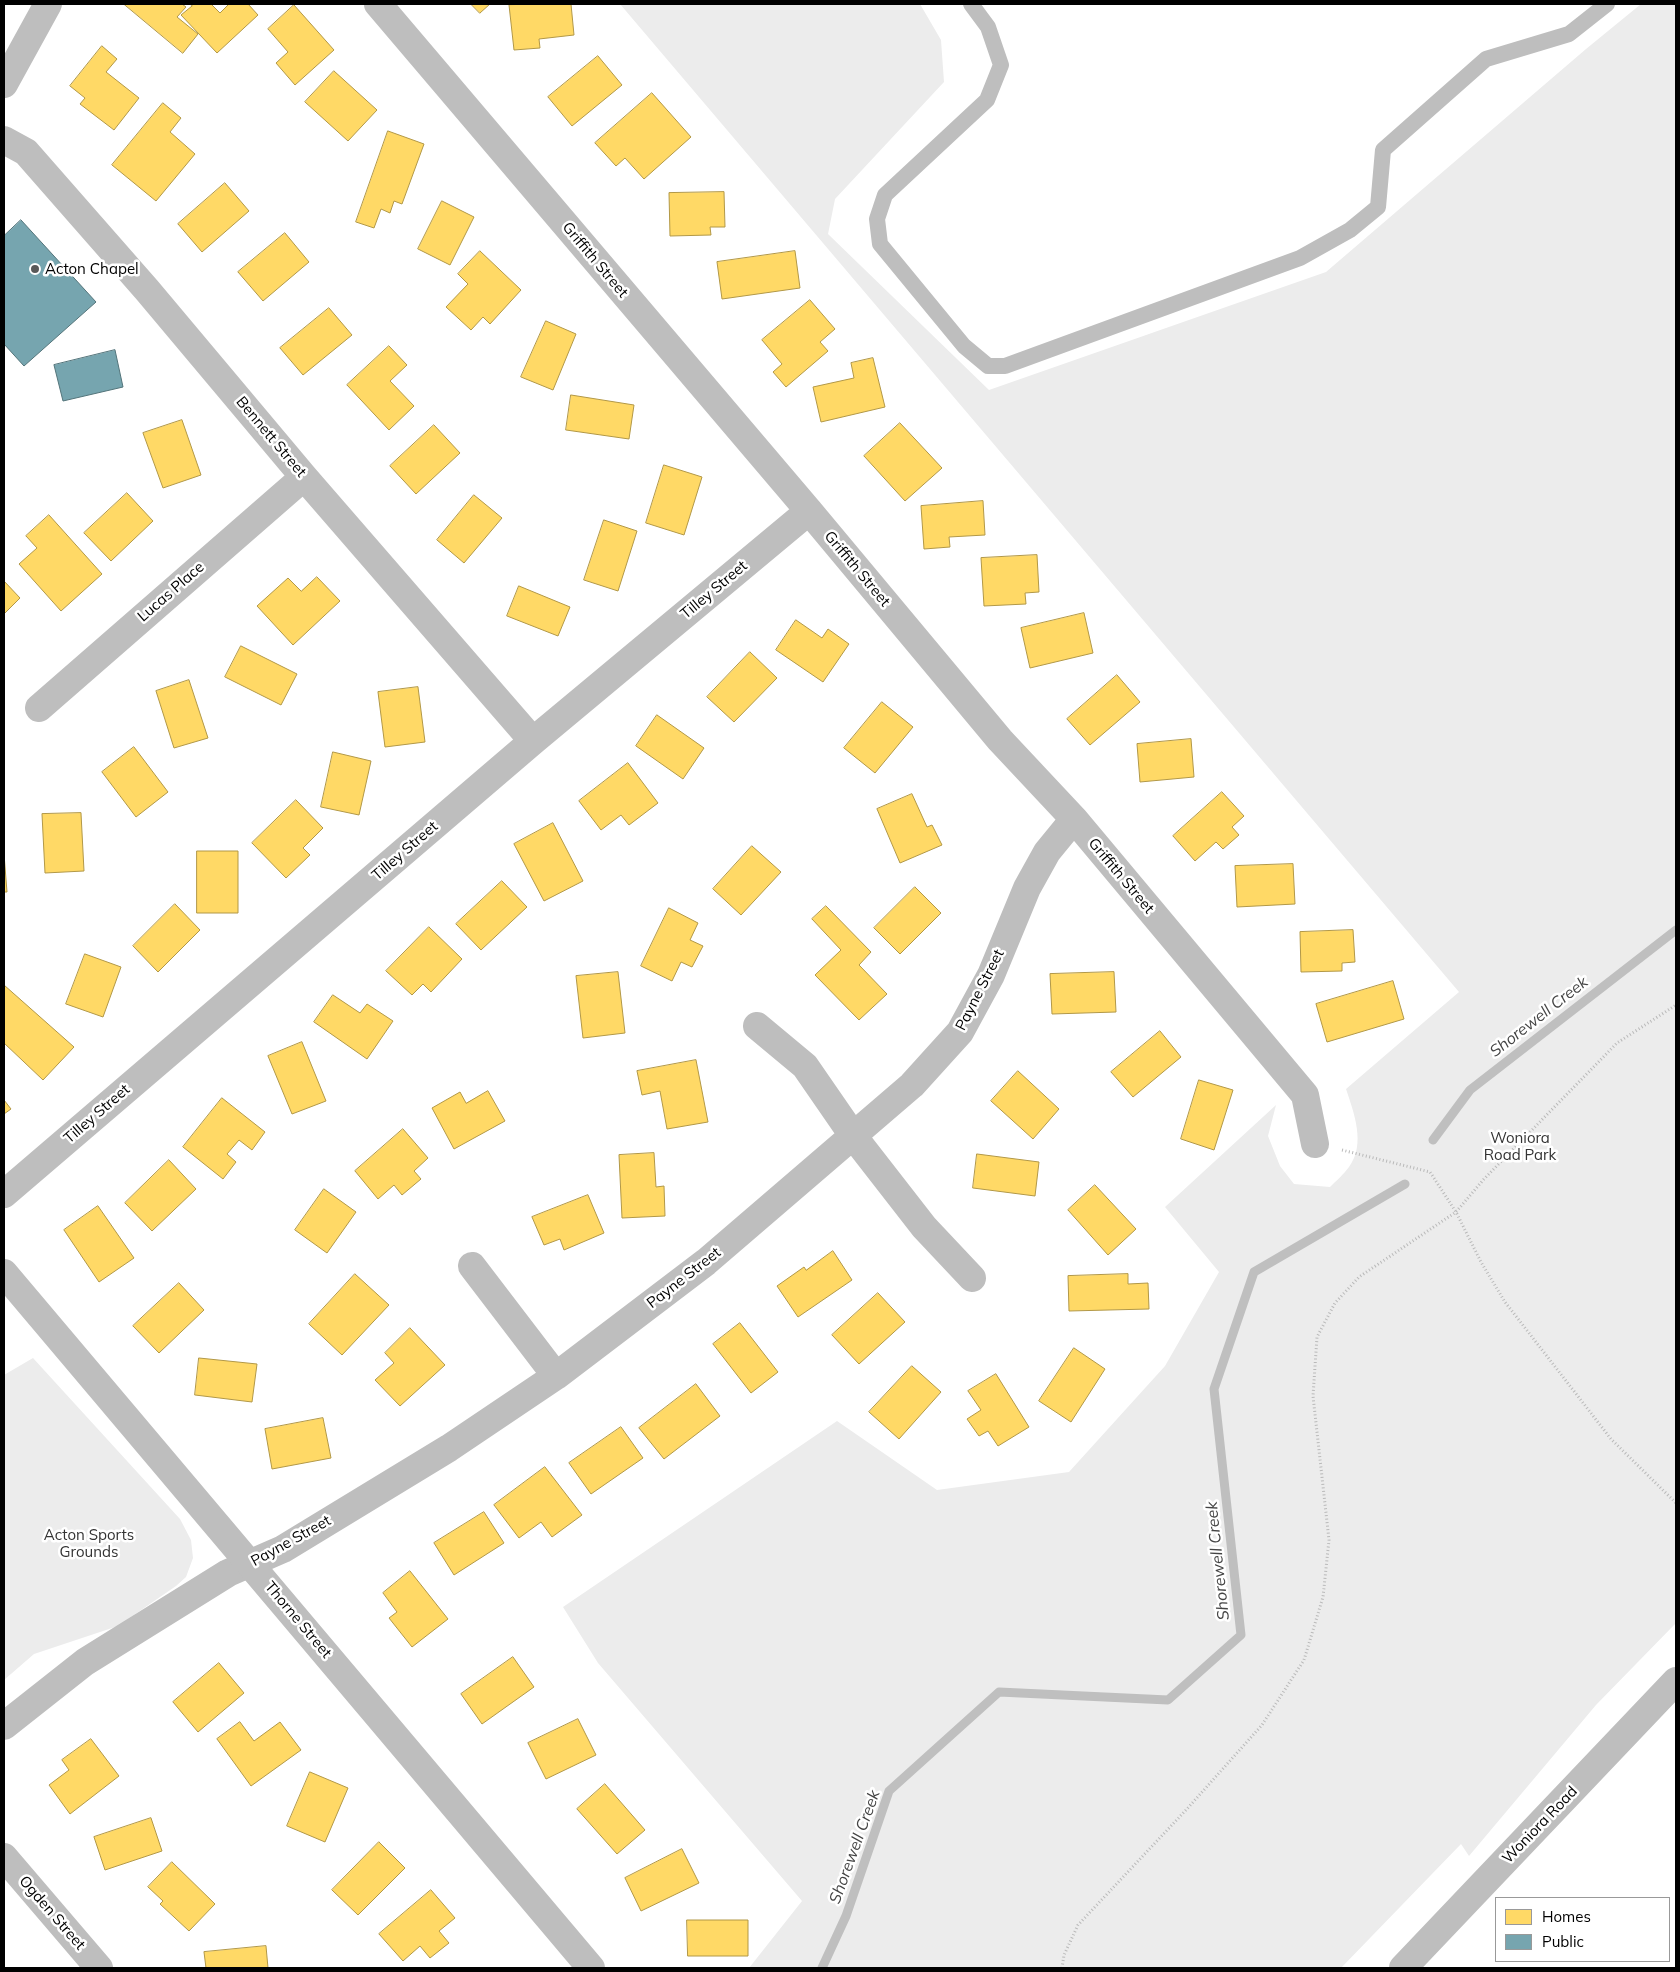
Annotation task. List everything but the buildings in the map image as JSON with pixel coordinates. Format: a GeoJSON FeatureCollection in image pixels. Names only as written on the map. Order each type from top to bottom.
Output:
{"type":"FeatureCollection","features":[{"type":"Feature","properties":{"kind":"street"},"geometry":{"type":"LineString","coordinates":[[4,84],[48,4]]}},
{"type":"Feature","properties":{"kind":"street","name":"Griffith Street"},"geometry":{"type":"LineString","coordinates":[[378,4],[809,511],[1000,740],[1074,819],[1305,1095],[1315,1144]]}},
{"type":"Feature","properties":{"kind":"street","name":"Bennett Street"},"geometry":{"type":"LineString","coordinates":[[4,140],[26,152],[147,290],[304,476],[533,741]]}},
{"type":"Feature","properties":{"kind":"street","name":"Lucas Place"},"geometry":{"type":"LineString","coordinates":[[39,708],[304,476]]}},
{"type":"Feature","properties":{"kind":"street","name":"Tilley Street"},"geometry":{"type":"LineString","coordinates":[[4,1194],[533,741],[809,511]]}},
{"type":"Feature","properties":{"kind":"street","name":"Payne Street"},"geometry":{"type":"LineString","coordinates":[[4,1726],[85,1662],[228,1573],[283,1549],[449,1448],[556,1376],[706,1262],[854,1137],[912,1085],[960,1032],[991,975],[1027,888],[1047,852],[1074,819]]}},
{"type":"Feature","properties":{"kind":"street"},"geometry":{"type":"LineString","coordinates":[[757,1026],[805,1066],[854,1137],[924,1227],[972,1278]]}},
{"type":"Feature","properties":{"kind":"street"},"geometry":{"type":"LineString","coordinates":[[472,1266],[556,1376]]}},
{"type":"Feature","properties":{"kind":"street","name":"Thorne Street"},"geometry":{"type":"LineString","coordinates":[[4,1273],[591,1968]]}},
{"type":"Feature","properties":{"kind":"street","name":"Woniora Road"},"geometry":{"type":"LineString","coordinates":[[1403,1968],[1676,1681]]}},
{"type":"Feature","properties":{"kind":"street","name":"Ogden Street"},"geometry":{"type":"LineString","coordinates":[[4,1857],[99,1968]]}},
{"type":"Feature","properties":{"kind":"lane"},"geometry":{"type":"LineString","coordinates":[[971,4],[988,27],[1001,65],[987,100],[885,195],[877,219],[880,244],[964,346],[988,366],[1006,366],[1300,258],[1350,230],[1378,207],[1383,150],[1486,59],[1569,34],[1607,4]]}},
{"type":"Feature","properties":{"kind":"path"},"geometry":{"type":"LineString","coordinates":[[1062,1968],[1064,1954],[1078,1925],[1186,1810],[1262,1725],[1304,1660],[1323,1597],[1328,1540],[1312,1396],[1317,1336],[1335,1302],[1359,1277],[1456,1212],[1484,1179],[1617,1043],[1676,1005]]}},
{"type":"Feature","properties":{"kind":"path"},"geometry":{"type":"LineString","coordinates":[[1315,1144],[1430,1172],[1456,1212],[1481,1262],[1505,1302],[1612,1439],[1676,1503]]}},
{"type":"Feature","properties":{"kind":"green space","name":"Woniora Road Park"},"geometry":{"type":"Polygon","coordinates":[[[620,4],[920,4],[941,40],[944,82],[835,199],[828,234],[989,390],[1326,272],[1641,4],[1676,4],[1676,1623],[1596,1705],[1469,1856],[1461,1844],[1341,1968],[749,1968],[802,1901],[598,1663],[563,1607],[837,1421],[937,1490],[1069,1472],[1165,1366],[1219,1272],[1165,1207],[1276,1105],[1268,1136],[1280,1166],[1294,1184],[1330,1187],[1349,1167],[1357,1148],[1357,1128],[1346,1089],[1459,992],[620,4]]]}},
{"type":"Feature","properties":{"kind":"green space","name":"Acton Sports Grounds"},"geometry":{"type":"Polygon","coordinates":[[[33,1358],[180,1519],[191,1540],[193,1558],[186,1577],[118,1626],[34,1654],[4,1680],[4,1375],[33,1358]]]}},
{"type":"Feature","properties":{"kind":"waterway","name":"Shorewell Creek"},"geometry":{"type":"LineString","coordinates":[[1433,1140],[1470,1090],[1676,930]]}},
{"type":"Feature","properties":{"kind":"waterway","name":"Shorewell Creek"},"geometry":{"type":"LineString","coordinates":[[822,1968],[846,1916],[889,1791],[999,1692],[1168,1700],[1241,1635],[1214,1389],[1254,1272],[1405,1184]]}},
{"type":"Feature","properties":{"kind":"place","name":"Acton Chapel"},"geometry":{"type":"Point","coordinates":[35,269]}}]}
